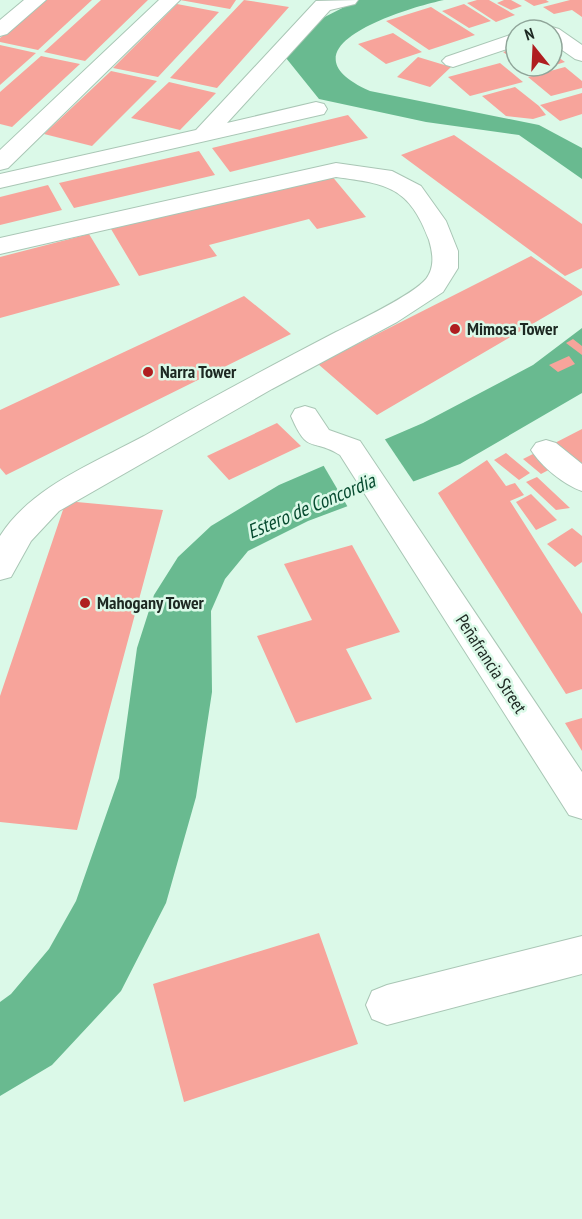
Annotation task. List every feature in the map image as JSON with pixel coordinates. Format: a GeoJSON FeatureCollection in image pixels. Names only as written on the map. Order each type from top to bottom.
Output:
{"type":"FeatureCollection","features":[{"type":"Feature","properties":{"kind":"street"},"geometry":{"type":"LineString","coordinates":[[0,30],[36,0]]}},
{"type":"Feature","properties":{"kind":"street"},"geometry":{"type":"LineString","coordinates":[[0,163],[170,0]]}},
{"type":"Feature","properties":{"kind":"street"},"geometry":{"type":"LineString","coordinates":[[205,133],[318,3],[348,0]]}},
{"type":"Feature","properties":{"kind":"street"},"geometry":{"type":"LineString","coordinates":[[564,42],[582,55]]}},
{"type":"Feature","properties":{"kind":"street"},"geometry":{"type":"LineString","coordinates":[[453,61],[504,43]]}},
{"type":"Feature","properties":{"kind":"street"},"geometry":{"type":"LineString","coordinates":[[0,181],[316,109]]}},
{"type":"Feature","properties":{"kind":"street"},"geometry":{"type":"LineString","coordinates":[[0,246],[336,170],[384,176],[413,191],[434,221],[445,251],[445,268],[434,286],[388,316],[262,382],[48,503],[23,525],[13,539],[0,568]]}},
{"type":"Feature","properties":{"kind":"street","name":"Peñafrancia Street"},"geometry":{"type":"LineString","coordinates":[[262,382],[305,416],[312,433],[320,439],[347,446],[582,803]]}},
{"type":"Feature","properties":{"kind":"street"},"geometry":{"type":"LineString","coordinates":[[546,450],[582,480]]}},
{"type":"Feature","properties":{"kind":"street"},"geometry":{"type":"LineString","coordinates":[[387,1005],[582,956]]}},
{"type":"Feature","properties":{"kind":"water"},"geometry":{"type":"Polygon","coordinates":[[[358,0],[444,0],[403,12],[357,32],[341,45],[336,60],[344,75],[370,91],[539,125],[582,148],[582,179],[519,135],[426,122],[319,99],[282,53],[307,26],[358,0]]]}},
{"type":"Feature","properties":{"kind":"water","name":"Estero de Concordia"},"geometry":{"type":"Polygon","coordinates":[[[582,328],[582,393],[460,464],[308,521],[248,551],[225,579],[211,611],[212,692],[196,797],[166,903],[121,991],[52,1065],[0,1096],[0,1002],[11,994],[49,949],[76,901],[119,778],[137,648],[154,595],[178,557],[211,526],[279,485],[423,423],[533,365],[582,328]]]}},
{"type":"Feature","properties":{"kind":"pier"},"geometry":{"type":"Polygon","coordinates":[[[384,438],[415,484],[349,509],[322,463],[384,438]]]}},
{"type":"Feature","properties":{"kind":"building"},"geometry":{"type":"Polygon","coordinates":[[[43,0],[92,0],[38,50],[0,42],[0,38],[43,0]]]}},
{"type":"Feature","properties":{"kind":"building"},"geometry":{"type":"Polygon","coordinates":[[[101,0],[148,0],[85,61],[44,52],[101,0]]]}},
{"type":"Feature","properties":{"kind":"building"},"geometry":{"type":"Polygon","coordinates":[[[180,0],[236,0],[230,9],[180,0]]]}},
{"type":"Feature","properties":{"kind":"building"},"geometry":{"type":"Polygon","coordinates":[[[244,0],[289,7],[217,88],[170,78],[244,0]]]}},
{"type":"Feature","properties":{"kind":"building"},"geometry":{"type":"Polygon","coordinates":[[[489,0],[515,15],[496,22],[467,3],[489,0]]]}},
{"type":"Feature","properties":{"kind":"building"},"geometry":{"type":"Polygon","coordinates":[[[511,0],[522,6],[511,10],[497,3],[511,0]]]}},
{"type":"Feature","properties":{"kind":"building"},"geometry":{"type":"Polygon","coordinates":[[[524,0],[546,0],[549,2],[534,6],[524,0]]]}},
{"type":"Feature","properties":{"kind":"building"},"geometry":{"type":"Polygon","coordinates":[[[570,0],[582,0],[582,17],[572,10],[554,14],[543,7],[570,0]]]}},
{"type":"Feature","properties":{"kind":"building"},"geometry":{"type":"Polygon","coordinates":[[[177,4],[219,12],[158,77],[113,68],[177,4]]]}},
{"type":"Feature","properties":{"kind":"building"},"geometry":{"type":"Polygon","coordinates":[[[464,4],[491,21],[469,28],[442,11],[464,4]]]}},
{"type":"Feature","properties":{"kind":"building"},"geometry":{"type":"Polygon","coordinates":[[[431,7],[475,35],[429,50],[386,21],[431,7]]]}},
{"type":"Feature","properties":{"kind":"building"},"geometry":{"type":"Polygon","coordinates":[[[393,33],[422,52],[386,64],[358,44],[393,33]]]}},
{"type":"Feature","properties":{"kind":"building"},"geometry":{"type":"Polygon","coordinates":[[[0,45],[36,53],[0,85],[0,45]]]}},
{"type":"Feature","properties":{"kind":"building"},"geometry":{"type":"Polygon","coordinates":[[[41,56],[80,64],[12,127],[0,124],[0,92],[41,56]]]}},
{"type":"Feature","properties":{"kind":"building"},"geometry":{"type":"Polygon","coordinates":[[[418,57],[451,67],[430,87],[397,77],[418,57]]]}},
{"type":"Feature","properties":{"kind":"building"},"geometry":{"type":"Polygon","coordinates":[[[500,63],[504,66],[504,78],[518,78],[523,82],[470,96],[448,77],[500,63]]]}},
{"type":"Feature","properties":{"kind":"building"},"geometry":{"type":"Polygon","coordinates":[[[564,67],[582,81],[582,88],[551,96],[529,78],[564,78],[564,67]]]}},
{"type":"Feature","properties":{"kind":"building"},"geometry":{"type":"Polygon","coordinates":[[[111,71],[157,81],[92,146],[44,134],[111,71]]]}},
{"type":"Feature","properties":{"kind":"building"},"geometry":{"type":"Polygon","coordinates":[[[169,82],[216,93],[180,130],[131,118],[169,82]]]}},
{"type":"Feature","properties":{"kind":"building"},"geometry":{"type":"Polygon","coordinates":[[[515,87],[539,106],[546,115],[533,119],[506,116],[482,96],[515,87]]]}},
{"type":"Feature","properties":{"kind":"building"},"geometry":{"type":"Polygon","coordinates":[[[582,93],[582,114],[560,121],[540,105],[582,93]]]}},
{"type":"Feature","properties":{"kind":"building"},"geometry":{"type":"Polygon","coordinates":[[[348,115],[368,138],[230,172],[212,148],[348,115]]]}},
{"type":"Feature","properties":{"kind":"building"},"geometry":{"type":"Polygon","coordinates":[[[454,135],[582,224],[582,268],[565,276],[401,155],[454,135]]]}},
{"type":"Feature","properties":{"kind":"building"},"geometry":{"type":"Polygon","coordinates":[[[199,151],[215,175],[74,208],[59,183],[199,151]]]}},
{"type":"Feature","properties":{"kind":"building"},"geometry":{"type":"Polygon","coordinates":[[[331,175],[366,217],[317,229],[309,219],[209,245],[217,256],[139,276],[111,229],[331,175]]]}},
{"type":"Feature","properties":{"kind":"building"},"geometry":{"type":"Polygon","coordinates":[[[48,185],[62,210],[0,225],[0,197],[48,185]]]}},
{"type":"Feature","properties":{"kind":"building"},"geometry":{"type":"Polygon","coordinates":[[[89,234],[120,285],[0,318],[0,257],[89,234]]]}},
{"type":"Feature","properties":{"kind":"building","name":"Mimosa Tower"},"geometry":{"type":"Polygon","coordinates":[[[531,256],[582,291],[582,295],[377,415],[318,364],[531,256]]]}},
{"type":"Feature","properties":{"kind":"building","name":"Narra Tower"},"geometry":{"type":"Polygon","coordinates":[[[244,296],[291,334],[6,475],[0,468],[0,410],[244,296]]]}},
{"type":"Feature","properties":{"kind":"building"},"geometry":{"type":"Polygon","coordinates":[[[573,339],[582,346],[582,355],[566,343],[573,339]]]}},
{"type":"Feature","properties":{"kind":"building"},"geometry":{"type":"Polygon","coordinates":[[[569,356],[575,364],[558,372],[549,365],[569,356]]]}},
{"type":"Feature","properties":{"kind":"building"},"geometry":{"type":"Polygon","coordinates":[[[277,423],[301,446],[229,480],[207,456],[277,423]]]}},
{"type":"Feature","properties":{"kind":"building"},"geometry":{"type":"Polygon","coordinates":[[[582,429],[582,474],[549,446],[582,429]]]}},
{"type":"Feature","properties":{"kind":"building"},"geometry":{"type":"Polygon","coordinates":[[[539,451],[556,466],[541,474],[523,459],[539,451]]]}},
{"type":"Feature","properties":{"kind":"building"},"geometry":{"type":"Polygon","coordinates":[[[506,453],[530,473],[519,480],[494,460],[506,453]]]}},
{"type":"Feature","properties":{"kind":"building"},"geometry":{"type":"Polygon","coordinates":[[[487,460],[506,486],[515,483],[524,495],[510,501],[582,614],[582,689],[566,694],[438,493],[487,460]]]}},
{"type":"Feature","properties":{"kind":"building"},"geometry":{"type":"Polygon","coordinates":[[[537,477],[570,508],[556,510],[526,482],[537,477]]]}},
{"type":"Feature","properties":{"kind":"building"},"geometry":{"type":"Polygon","coordinates":[[[531,494],[557,520],[536,530],[516,502],[531,494]]]}},
{"type":"Feature","properties":{"kind":"building","name":"Mahogany Tower"},"geometry":{"type":"Polygon","coordinates":[[[66,501],[163,510],[77,830],[0,822],[0,696],[66,501]]]}},
{"type":"Feature","properties":{"kind":"building"},"geometry":{"type":"Polygon","coordinates":[[[572,528],[582,536],[582,562],[575,567],[547,544],[572,528]]]}},
{"type":"Feature","properties":{"kind":"building"},"geometry":{"type":"Polygon","coordinates":[[[352,545],[400,632],[346,649],[372,699],[296,723],[257,636],[312,620],[284,564],[352,545]]]}},
{"type":"Feature","properties":{"kind":"building"},"geometry":{"type":"Polygon","coordinates":[[[582,718],[582,751],[565,723],[582,718]]]}},
{"type":"Feature","properties":{"kind":"building"},"geometry":{"type":"Polygon","coordinates":[[[319,933],[358,1044],[184,1102],[153,984],[319,933]]]}},
{"type":"Feature","properties":{"kind":"place","name":"Mimosa Tower"},"geometry":{"type":"Point","coordinates":[455,329]}},
{"type":"Feature","properties":{"kind":"place","name":"Narra Tower"},"geometry":{"type":"Point","coordinates":[148,372]}},
{"type":"Feature","properties":{"kind":"place","name":"Mahogany Tower"},"geometry":{"type":"Point","coordinates":[85,603]}}]}
